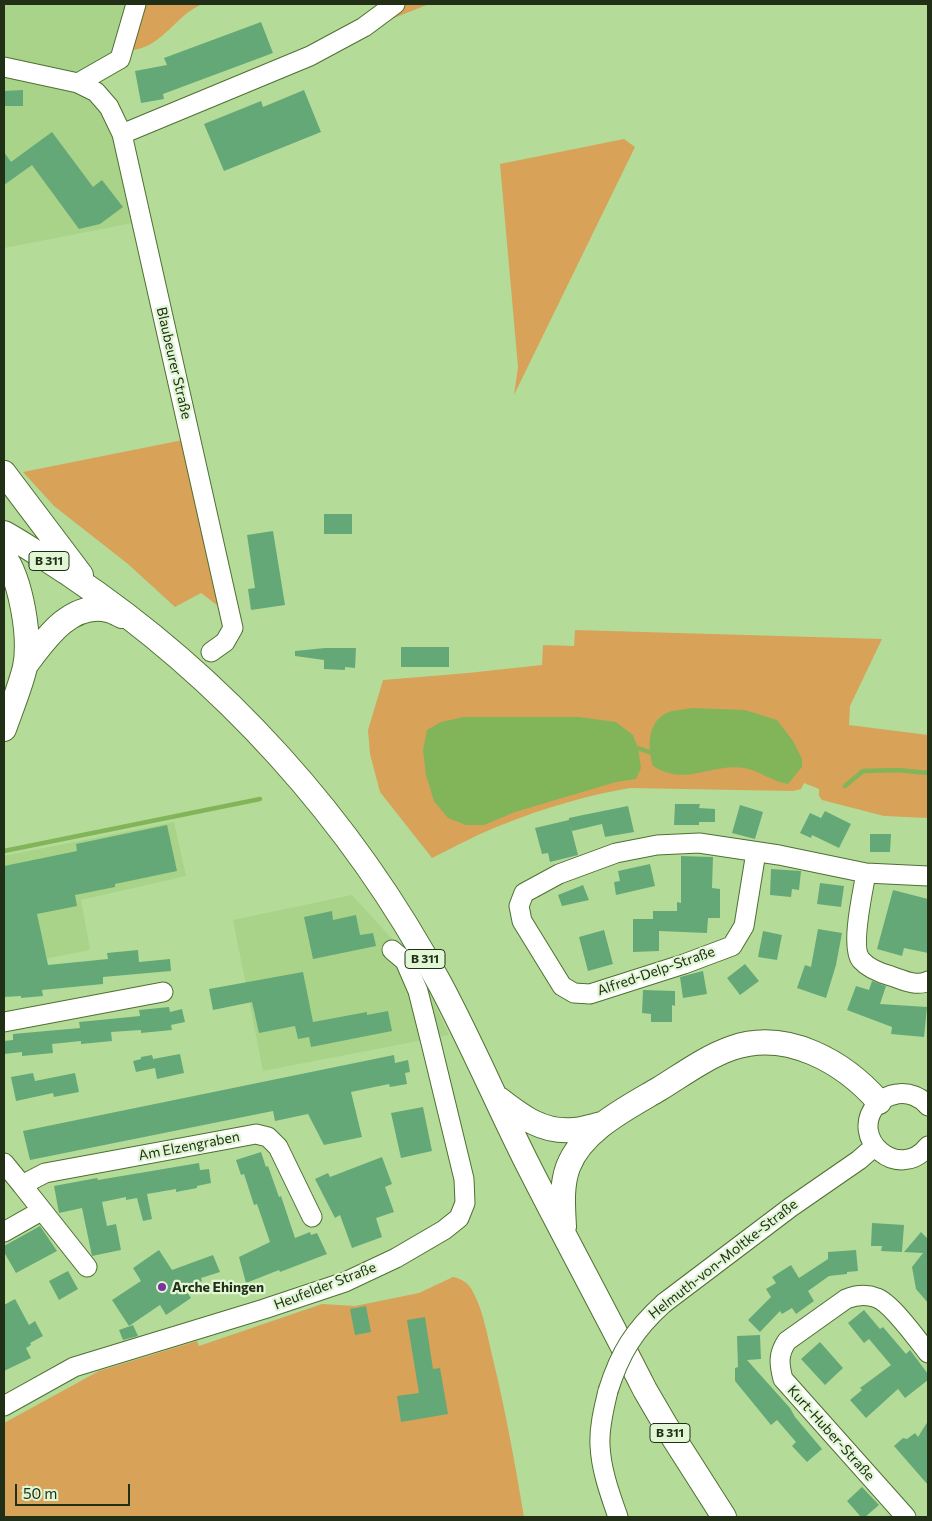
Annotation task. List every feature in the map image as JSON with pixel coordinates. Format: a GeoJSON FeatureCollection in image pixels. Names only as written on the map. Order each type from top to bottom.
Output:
{"type":"FeatureCollection","features":[{"type":"Feature","properties":{"kind":"main road"},"geometry":{"type":"LineString","coordinates":[[4,473],[93,590]]}},
{"type":"Feature","properties":{"kind":"main road","name":"B 311"},"geometry":{"type":"LineString","coordinates":[[4,533],[93,590],[140,624],[186,663],[238,713],[292,770],[340,830],[396,910],[440,984],[526,1161],[645,1390],[724,1517]]}},
{"type":"Feature","properties":{"kind":"main road"},"geometry":{"type":"LineString","coordinates":[[4,556],[9,563],[20,590],[24,617],[25,666],[4,729]]}},
{"type":"Feature","properties":{"kind":"main road"},"geometry":{"type":"LineString","coordinates":[[25,666],[54,630],[71,616],[89,610],[107,610],[140,624]]}},
{"type":"Feature","properties":{"kind":"main road"},"geometry":{"type":"LineString","coordinates":[[564,1231],[563,1195],[568,1166],[583,1143],[602,1124],[708,1059],[732,1048],[757,1043],[784,1045],[811,1051],[842,1067],[866,1087],[879,1102]]}},
{"type":"Feature","properties":{"kind":"main road"},"geometry":{"type":"LineString","coordinates":[[495,1097],[525,1119],[551,1129],[574,1130],[602,1124]]}},
{"type":"Feature","properties":{"kind":"street"},"geometry":{"type":"LineString","coordinates":[[78,83],[120,59],[136,4]]}},
{"type":"Feature","properties":{"kind":"street"},"geometry":{"type":"LineString","coordinates":[[122,134],[310,56],[364,26],[395,4]]}},
{"type":"Feature","properties":{"kind":"street","name":"Blaubeurer Straße"},"geometry":{"type":"LineString","coordinates":[[4,67],[78,83],[96,92],[109,108],[122,134],[233,628],[224,642],[211,652]]}},
{"type":"Feature","properties":{"kind":"street","name":"Alfred-Delp-Straße"},"geometry":{"type":"LineString","coordinates":[[756,852],[744,926],[732,946],[684,964],[590,994],[574,993],[562,986],[522,922],[520,906],[524,893],[559,874],[616,853],[657,845],[699,843],[756,852],[866,873],[928,876]]}},
{"type":"Feature","properties":{"kind":"street"},"geometry":{"type":"LineString","coordinates":[[866,873],[855,941],[860,959],[874,971],[911,983],[924,983],[928,981]]}},
{"type":"Feature","properties":{"kind":"street","name":"Heufelder Straße"},"geometry":{"type":"LineString","coordinates":[[4,1406],[74,1367],[264,1309],[345,1282],[396,1258],[444,1230],[459,1218],[465,1203],[464,1179],[433,1051],[418,991],[405,962],[392,950]]}},
{"type":"Feature","properties":{"kind":"street"},"geometry":{"type":"LineString","coordinates":[[4,1022],[163,992]]}},
{"type":"Feature","properties":{"kind":"street"},"geometry":{"type":"LineString","coordinates":[[926,1153],[910,1159],[896,1160],[884,1155],[870,1138],[868,1128],[873,1110],[886,1097],[903,1093],[919,1098],[927,1103]]}},
{"type":"Feature","properties":{"kind":"street","name":"Am Elzengraben"},"geometry":{"type":"LineString","coordinates":[[22,1185],[45,1174],[256,1134],[268,1137],[278,1147],[312,1217]]}},
{"type":"Feature","properties":{"kind":"street","name":"Helmuth-von-Moltke-Straße"},"geometry":{"type":"LineString","coordinates":[[618,1517],[604,1474],[600,1444],[602,1417],[608,1391],[616,1366],[630,1340],[645,1320],[664,1303],[790,1207],[859,1160],[875,1146]]}},
{"type":"Feature","properties":{"kind":"street"},"geometry":{"type":"LineString","coordinates":[[4,1164],[87,1267]]}},
{"type":"Feature","properties":{"kind":"street"},"geometry":{"type":"LineString","coordinates":[[4,1232],[41,1211]]}},
{"type":"Feature","properties":{"kind":"street","name":"Kurt-Huber-Straße"},"geometry":{"type":"LineString","coordinates":[[906,1517],[783,1379],[779,1365],[781,1350],[787,1340],[846,1299],[856,1295],[879,1298],[928,1353]]}},
{"type":"Feature","properties":{"kind":"shaded area"},"geometry":{"type":"Polygon","coordinates":[[[4,4],[136,4],[120,59],[78,83],[109,107],[143,221],[4,248],[4,4]]]}},
{"type":"Feature","properties":{"kind":"shaded area"},"geometry":{"type":"Polygon","coordinates":[[[146,4],[203,4],[185,15],[153,43],[133,50],[131,44],[146,4]]]}},
{"type":"Feature","properties":{"kind":"shaded area"},"geometry":{"type":"Polygon","coordinates":[[[403,4],[429,4],[369,28],[403,4]]]}},
{"type":"Feature","properties":{"kind":"shaded area"},"geometry":{"type":"Polygon","coordinates":[[[624,139],[635,147],[514,395],[518,367],[500,164],[624,139]]]}},
{"type":"Feature","properties":{"kind":"shaded area"},"geometry":{"type":"Polygon","coordinates":[[[183,440],[222,609],[201,593],[175,607],[128,564],[54,506],[23,472],[183,440]]]}},
{"type":"Feature","properties":{"kind":"shaded area"},"geometry":{"type":"Polygon","coordinates":[[[575,630],[882,639],[850,706],[849,725],[928,735],[928,818],[884,816],[822,800],[819,796],[819,789],[804,783],[801,789],[793,791],[630,788],[582,798],[535,813],[486,831],[432,858],[380,792],[370,754],[368,730],[383,680],[542,665],[543,645],[574,646],[575,630]]]}},
{"type":"Feature","properties":{"kind":"shaded area"},"geometry":{"type":"Polygon","coordinates":[[[692,708],[745,710],[777,720],[793,741],[802,759],[802,767],[788,784],[744,768],[732,767],[688,775],[665,772],[653,766],[650,742],[653,726],[664,715],[672,711],[692,708]]]}},
{"type":"Feature","properties":{"kind":"shaded area"},"geometry":{"type":"Polygon","coordinates":[[[464,717],[579,717],[616,722],[633,735],[638,748],[641,768],[636,779],[616,782],[515,812],[484,825],[466,825],[448,818],[434,801],[426,775],[423,750],[427,730],[441,722],[464,717]]]}},
{"type":"Feature","properties":{"kind":"shaded area"},"geometry":{"type":"Polygon","coordinates":[[[174,822],[186,876],[81,900],[90,950],[4,967],[4,856],[174,822]]]}},
{"type":"Feature","properties":{"kind":"shaded area"},"geometry":{"type":"Polygon","coordinates":[[[352,895],[417,966],[449,1035],[263,1071],[233,920],[352,895]]]}},
{"type":"Feature","properties":{"kind":"shaded area"},"geometry":{"type":"Polygon","coordinates":[[[453,1277],[462,1280],[469,1286],[482,1314],[497,1375],[524,1517],[4,1517],[4,1423],[99,1371],[197,1341],[199,1346],[322,1304],[355,1306],[419,1293],[453,1277]]]}},
{"type":"Feature","properties":{"kind":"building"},"geometry":{"type":"Polygon","coordinates":[[[261,22],[273,53],[163,94],[164,99],[141,103],[135,71],[167,65],[164,58],[261,22]]]}},
{"type":"Feature","properties":{"kind":"building"},"geometry":{"type":"Polygon","coordinates":[[[23,90],[23,106],[4,106],[4,91],[23,90]]]}},
{"type":"Feature","properties":{"kind":"building"},"geometry":{"type":"Polygon","coordinates":[[[304,90],[321,132],[224,171],[204,124],[261,101],[263,107],[304,90]]]}},
{"type":"Feature","properties":{"kind":"building"},"geometry":{"type":"Polygon","coordinates":[[[52,132],[93,187],[102,180],[123,207],[100,224],[79,229],[32,165],[4,185],[4,152],[11,162],[52,132]]]}},
{"type":"Feature","properties":{"kind":"building"},"geometry":{"type":"Polygon","coordinates":[[[324,514],[352,514],[352,534],[324,534],[324,514]]]}},
{"type":"Feature","properties":{"kind":"building"},"geometry":{"type":"Polygon","coordinates":[[[273,531],[285,605],[251,610],[248,589],[255,588],[247,535],[273,531]]]}},
{"type":"Feature","properties":{"kind":"building"},"geometry":{"type":"Polygon","coordinates":[[[401,647],[449,647],[449,667],[401,667],[401,647]]]}},
{"type":"Feature","properties":{"kind":"building"},"geometry":{"type":"Polygon","coordinates":[[[325,648],[356,648],[355,668],[345,667],[345,670],[324,669],[324,660],[295,656],[295,651],[325,648]]]}},
{"type":"Feature","properties":{"kind":"building"},"geometry":{"type":"Polygon","coordinates":[[[675,804],[700,804],[699,808],[715,809],[715,822],[699,822],[699,825],[674,825],[675,804]]]}},
{"type":"Feature","properties":{"kind":"building"},"geometry":{"type":"Polygon","coordinates":[[[740,805],[763,812],[755,839],[732,833],[740,805]]]}},
{"type":"Feature","properties":{"kind":"building"},"geometry":{"type":"Polygon","coordinates":[[[628,806],[634,832],[605,837],[602,824],[572,831],[569,818],[628,806]]]}},
{"type":"Feature","properties":{"kind":"building"},"geometry":{"type":"Polygon","coordinates":[[[825,811],[851,824],[839,848],[812,835],[811,838],[800,833],[810,813],[821,818],[825,811]]]}},
{"type":"Feature","properties":{"kind":"building"},"geometry":{"type":"Polygon","coordinates":[[[569,820],[578,855],[550,862],[548,853],[542,854],[535,828],[569,820]]]}},
{"type":"Feature","properties":{"kind":"building"},"geometry":{"type":"Polygon","coordinates":[[[167,825],[177,871],[115,884],[115,887],[75,895],[77,906],[37,914],[48,965],[108,959],[107,953],[138,950],[139,962],[170,959],[171,971],[103,977],[103,984],[42,990],[43,996],[4,997],[4,866],[77,851],[76,844],[167,825]]]}},
{"type":"Feature","properties":{"kind":"building"},"geometry":{"type":"Polygon","coordinates":[[[870,834],[891,834],[890,852],[870,852],[870,834]]]}},
{"type":"Feature","properties":{"kind":"building"},"geometry":{"type":"Polygon","coordinates":[[[681,856],[713,857],[712,888],[720,889],[720,918],[708,918],[707,933],[659,931],[659,951],[633,952],[633,919],[653,919],[653,911],[677,911],[677,902],[681,903],[681,856]]]}},
{"type":"Feature","properties":{"kind":"building"},"geometry":{"type":"Polygon","coordinates":[[[650,864],[655,886],[616,895],[614,882],[620,881],[618,871],[650,864]]]}},
{"type":"Feature","properties":{"kind":"building"},"geometry":{"type":"Polygon","coordinates":[[[771,869],[801,871],[799,890],[792,889],[791,897],[770,895],[771,869]]]}},
{"type":"Feature","properties":{"kind":"building"},"geometry":{"type":"Polygon","coordinates":[[[820,883],[844,886],[841,907],[817,904],[820,883]]]}},
{"type":"Feature","properties":{"kind":"building"},"geometry":{"type":"Polygon","coordinates":[[[583,885],[589,900],[562,906],[558,895],[583,885]]]}},
{"type":"Feature","properties":{"kind":"building"},"geometry":{"type":"Polygon","coordinates":[[[893,890],[928,899],[928,953],[904,948],[902,956],[877,949],[893,890]]]}},
{"type":"Feature","properties":{"kind":"building"},"geometry":{"type":"Polygon","coordinates":[[[332,911],[333,920],[356,915],[360,935],[373,933],[376,946],[313,959],[304,917],[332,911]]]}},
{"type":"Feature","properties":{"kind":"building"},"geometry":{"type":"Polygon","coordinates":[[[818,929],[842,933],[836,965],[826,998],[797,988],[805,965],[811,967],[818,929]]]}},
{"type":"Feature","properties":{"kind":"building"},"geometry":{"type":"Polygon","coordinates":[[[604,930],[613,964],[588,971],[579,937],[604,930]]]}},
{"type":"Feature","properties":{"kind":"building"},"geometry":{"type":"Polygon","coordinates":[[[763,931],[782,935],[777,960],[758,957],[763,931]]]}},
{"type":"Feature","properties":{"kind":"building"},"geometry":{"type":"Polygon","coordinates":[[[745,964],[759,981],[740,995],[727,978],[745,964]]]}},
{"type":"Feature","properties":{"kind":"building"},"geometry":{"type":"Polygon","coordinates":[[[703,971],[707,994],[683,998],[680,977],[703,971]]]}},
{"type":"Feature","properties":{"kind":"building"},"geometry":{"type":"Polygon","coordinates":[[[303,972],[313,1022],[367,1012],[367,1015],[388,1011],[392,1031],[311,1047],[309,1037],[298,1039],[295,1026],[259,1033],[252,1002],[213,1010],[209,989],[303,972]]]}},
{"type":"Feature","properties":{"kind":"building"},"geometry":{"type":"Polygon","coordinates":[[[872,981],[886,986],[880,1004],[927,1007],[924,1037],[891,1034],[892,1027],[847,1010],[856,986],[869,990],[872,981]]]}},
{"type":"Feature","properties":{"kind":"building"},"geometry":{"type":"Polygon","coordinates":[[[643,990],[675,991],[675,1006],[672,1005],[672,1022],[651,1022],[651,1014],[642,1013],[643,990]]]}},
{"type":"Feature","properties":{"kind":"building"},"geometry":{"type":"Polygon","coordinates":[[[169,1007],[170,1012],[182,1009],[185,1022],[171,1025],[172,1030],[141,1033],[141,1030],[111,1032],[112,1041],[81,1044],[81,1041],[52,1044],[53,1053],[22,1056],[22,1052],[4,1054],[4,1041],[13,1040],[13,1034],[80,1028],[79,1022],[140,1016],[139,1010],[169,1007]]]}},
{"type":"Feature","properties":{"kind":"building"},"geometry":{"type":"Polygon","coordinates":[[[180,1054],[184,1073],[157,1079],[155,1068],[136,1072],[133,1061],[152,1055],[153,1059],[180,1054]]]}},
{"type":"Feature","properties":{"kind":"building"},"geometry":{"type":"Polygon","coordinates":[[[394,1055],[395,1063],[408,1060],[410,1072],[405,1073],[407,1084],[390,1087],[389,1084],[351,1092],[362,1137],[324,1145],[308,1114],[275,1121],[273,1111],[30,1160],[23,1131],[394,1055]]]}},
{"type":"Feature","properties":{"kind":"building"},"geometry":{"type":"Polygon","coordinates":[[[33,1073],[35,1081],[75,1073],[79,1092],[54,1097],[53,1093],[16,1101],[11,1077],[33,1073]]]}},
{"type":"Feature","properties":{"kind":"building"},"geometry":{"type":"Polygon","coordinates":[[[423,1107],[432,1151],[401,1158],[391,1113],[423,1107]]]}},
{"type":"Feature","properties":{"kind":"building"},"geometry":{"type":"Polygon","coordinates":[[[261,1152],[279,1197],[281,1196],[295,1238],[310,1232],[311,1235],[317,1233],[327,1254],[246,1283],[239,1257],[270,1242],[257,1204],[254,1205],[244,1174],[241,1175],[236,1160],[261,1152]]]}},
{"type":"Feature","properties":{"kind":"building"},"geometry":{"type":"Polygon","coordinates":[[[382,1157],[392,1184],[385,1187],[394,1212],[376,1218],[382,1237],[352,1248],[340,1215],[335,1218],[315,1179],[328,1173],[330,1177],[382,1157]]]}},
{"type":"Feature","properties":{"kind":"building"},"geometry":{"type":"Polygon","coordinates":[[[199,1163],[200,1170],[209,1169],[211,1183],[176,1192],[176,1189],[147,1194],[152,1219],[143,1221],[137,1198],[126,1200],[126,1197],[102,1202],[107,1226],[116,1224],[121,1250],[92,1256],[82,1208],[59,1213],[54,1186],[199,1163]]]}},
{"type":"Feature","properties":{"kind":"building"},"geometry":{"type":"Polygon","coordinates":[[[872,1223],[904,1225],[902,1252],[881,1251],[882,1246],[871,1246],[872,1223]]]}},
{"type":"Feature","properties":{"kind":"building"},"geometry":{"type":"Polygon","coordinates":[[[40,1226],[57,1251],[16,1273],[4,1252],[4,1246],[40,1226]]]}},
{"type":"Feature","properties":{"kind":"building"},"geometry":{"type":"Polygon","coordinates":[[[921,1232],[928,1239],[928,1303],[916,1289],[912,1267],[923,1253],[904,1252],[921,1232]]]}},
{"type":"Feature","properties":{"kind":"building","name":"Arche Ehingen"},"geometry":{"type":"Polygon","coordinates":[[[159,1250],[172,1270],[213,1255],[220,1272],[201,1278],[202,1281],[184,1288],[191,1298],[166,1315],[160,1305],[129,1326],[112,1300],[141,1281],[133,1268],[159,1250]]]}},
{"type":"Feature","properties":{"kind":"building"},"geometry":{"type":"Polygon","coordinates":[[[856,1250],[858,1271],[829,1276],[808,1291],[814,1301],[796,1314],[792,1308],[782,1314],[780,1311],[760,1332],[748,1320],[771,1297],[766,1289],[776,1283],[772,1277],[791,1265],[799,1278],[828,1259],[828,1252],[856,1250]]]}},
{"type":"Feature","properties":{"kind":"building"},"geometry":{"type":"Polygon","coordinates":[[[68,1271],[78,1289],[59,1300],[49,1281],[68,1271]]]}},
{"type":"Feature","properties":{"kind":"building"},"geometry":{"type":"Polygon","coordinates":[[[15,1299],[29,1325],[35,1321],[43,1336],[30,1343],[31,1345],[26,1348],[31,1358],[4,1371],[4,1305],[15,1299]]]}},
{"type":"Feature","properties":{"kind":"building"},"geometry":{"type":"Polygon","coordinates":[[[366,1306],[371,1332],[355,1335],[350,1309],[366,1306]]]}},
{"type":"Feature","properties":{"kind":"building"},"geometry":{"type":"Polygon","coordinates":[[[864,1310],[880,1329],[883,1327],[906,1354],[910,1350],[928,1374],[928,1380],[905,1398],[898,1389],[866,1418],[850,1400],[862,1390],[860,1388],[891,1365],[869,1339],[864,1343],[848,1323],[864,1310]]]}},
{"type":"Feature","properties":{"kind":"building"},"geometry":{"type":"Polygon","coordinates":[[[425,1317],[433,1369],[440,1368],[448,1414],[401,1422],[397,1396],[419,1393],[407,1320],[425,1317]]]}},
{"type":"Feature","properties":{"kind":"building"},"geometry":{"type":"Polygon","coordinates":[[[133,1325],[138,1336],[123,1340],[119,1330],[133,1325]]]}},
{"type":"Feature","properties":{"kind":"building"},"geometry":{"type":"Polygon","coordinates":[[[760,1335],[761,1359],[747,1360],[790,1408],[795,1417],[822,1449],[807,1462],[792,1446],[796,1442],[777,1420],[771,1425],[735,1381],[735,1368],[738,1367],[737,1336],[760,1335]]]}},
{"type":"Feature","properties":{"kind":"building"},"geometry":{"type":"Polygon","coordinates":[[[820,1342],[843,1368],[825,1385],[801,1359],[820,1342]]]}},
{"type":"Feature","properties":{"kind":"building"},"geometry":{"type":"Polygon","coordinates":[[[928,1421],[928,1485],[894,1446],[903,1438],[907,1439],[915,1433],[918,1437],[928,1421]]]}},
{"type":"Feature","properties":{"kind":"building"},"geometry":{"type":"Polygon","coordinates":[[[862,1487],[879,1505],[865,1517],[861,1517],[847,1501],[862,1487]]]}},
{"type":"Feature","properties":{"kind":"waterway"},"geometry":{"type":"LineString","coordinates":[[632,746],[654,752]]}},
{"type":"Feature","properties":{"kind":"waterway"},"geometry":{"type":"LineString","coordinates":[[845,786],[863,771],[898,770],[928,773]]}},
{"type":"Feature","properties":{"kind":"waterway"},"geometry":{"type":"LineString","coordinates":[[4,851],[260,799]]}},
{"type":"Feature","properties":{"kind":"place","name":"Arche Ehingen"},"geometry":{"type":"Point","coordinates":[162,1287]}}]}
